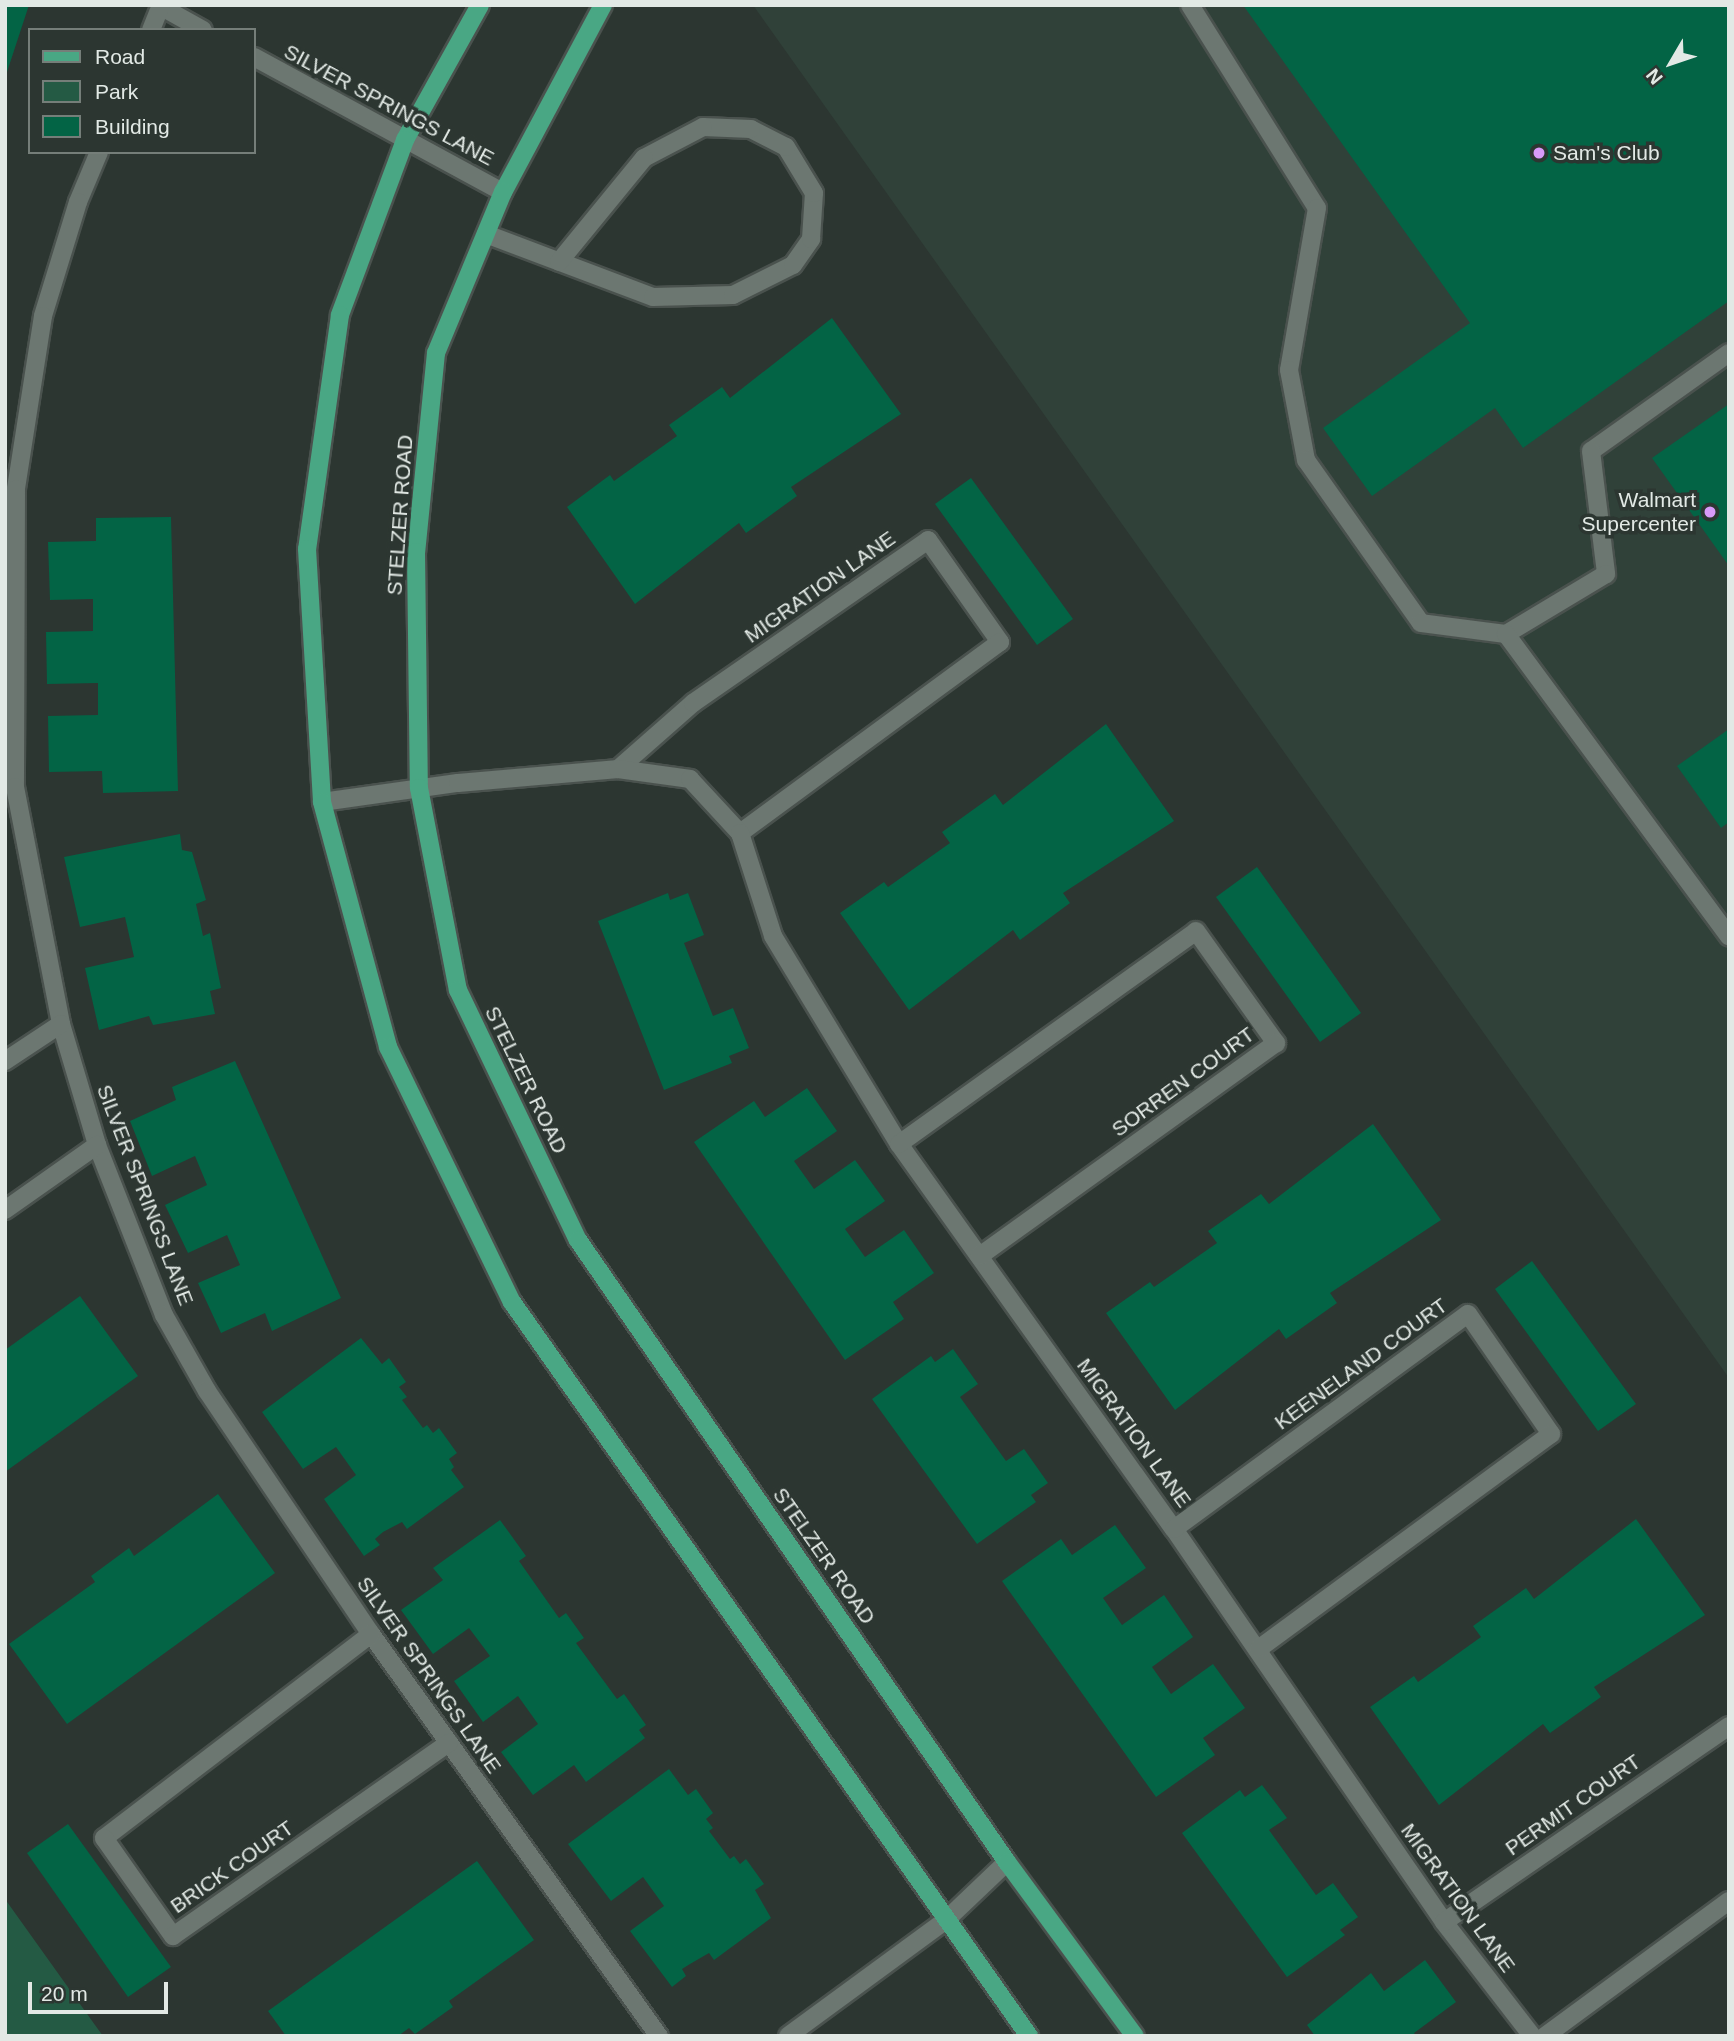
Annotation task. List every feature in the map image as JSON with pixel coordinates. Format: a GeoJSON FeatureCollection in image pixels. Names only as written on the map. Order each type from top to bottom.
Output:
{"type":"FeatureCollection","features":[{"type":"Feature","properties":{"kind":"main road"},"geometry":{"type":"LineString","coordinates":[[480,5],[405,140],[340,315],[307,549],[322,802],[388,1047],[512,1302],[1029,2036]]}},
{"type":"Feature","properties":{"kind":"main road","name":"STELZER ROAD"},"geometry":{"type":"LineString","coordinates":[[603,5],[503,192],[436,353],[416,552],[419,788],[458,990],[578,1240],[1007,1862],[1135,2036]]}},
{"type":"Feature","properties":{"kind":"street"},"geometry":{"type":"LineString","coordinates":[[1191,5],[1317,208],[1289,370],[1306,460],[1421,624],[1506,634],[1606,574],[1591,451],[1729,353]]}},
{"type":"Feature","properties":{"kind":"street"},"geometry":{"type":"LineString","coordinates":[[151,28],[161,6],[200,28]]}},
{"type":"Feature","properties":{"kind":"street","name":"SILVER SPRINGS LANE"},"geometry":{"type":"LineString","coordinates":[[256,58],[503,192]]}},
{"type":"Feature","properties":{"kind":"street"},"geometry":{"type":"LineString","coordinates":[[486,234],[559,262],[653,297],[733,295],[793,265],[811,239],[814,193],[786,147],[751,129],[703,127],[644,158],[559,262]]}},
{"type":"Feature","properties":{"kind":"street","name":"SILVER SPRINGS LANE"},"geometry":{"type":"LineString","coordinates":[[98,154],[78,202],[43,316],[16,489],[15,787],[61,1024],[97,1145],[170,1326],[207,1391],[371,1634],[659,2036]]}},
{"type":"Feature","properties":{"kind":"street","name":"MIGRATION LANE"},"geometry":{"type":"LineString","coordinates":[[618,769],[693,704],[928,540],[1000,642],[740,833]]}},
{"type":"Feature","properties":{"kind":"street"},"geometry":{"type":"LineString","coordinates":[[1506,634],[1729,937]]}},
{"type":"Feature","properties":{"kind":"street","name":"MIGRATION LANE"},"geometry":{"type":"LineString","coordinates":[[322,802],[419,788],[618,769],[690,779],[740,833],[774,936],[899,1144],[1174,1529],[1444,1922],[1532,2036]]}},
{"type":"Feature","properties":{"kind":"street","name":"SORREN COURT"},"geometry":{"type":"LineString","coordinates":[[899,1144],[1196,931],[1276,1043],[980,1256]]}},
{"type":"Feature","properties":{"kind":"street"},"geometry":{"type":"LineString","coordinates":[[5,1061],[61,1024]]}},
{"type":"Feature","properties":{"kind":"street"},"geometry":{"type":"LineString","coordinates":[[5,1210],[97,1145]]}},
{"type":"Feature","properties":{"kind":"street","name":"KEENELAND COURT"},"geometry":{"type":"LineString","coordinates":[[1174,1529],[1468,1314],[1550,1434],[1258,1649]]}},
{"type":"Feature","properties":{"kind":"street","name":"BRICK COURT"},"geometry":{"type":"LineString","coordinates":[[371,1634],[104,1838],[173,1936],[449,1743]]}},
{"type":"Feature","properties":{"kind":"street","name":"PERMIT COURT"},"geometry":{"type":"LineString","coordinates":[[1444,1922],[1729,1726]]}},
{"type":"Feature","properties":{"kind":"street"},"geometry":{"type":"LineString","coordinates":[[789,2036],[946,1920],[1007,1862]]}},
{"type":"Feature","properties":{"kind":"street"},"geometry":{"type":"LineString","coordinates":[[1545,2036],[1729,1901]]}},
{"type":"Feature","properties":{"kind":"shaded area"},"geometry":{"type":"Polygon","coordinates":[[[753,5],[1729,5],[1729,1378],[753,5]]]}},
{"type":"Feature","properties":{"kind":"green space"},"geometry":{"type":"Polygon","coordinates":[[[5,1899],[95,2025],[103,2036],[5,2036],[5,1899]]]}},
{"type":"Feature","properties":{"kind":"building"},"geometry":{"type":"Polygon","coordinates":[[[5,5],[29,5],[6,75],[5,75],[5,5]]]}},
{"type":"Feature","properties":{"kind":"building","name":"Sam's Club"},"geometry":{"type":"Polygon","coordinates":[[[1243,5],[1729,5],[1729,301],[1523,448],[1495,408],[1372,496],[1323,428],[1470,323],[1243,5]]]}},
{"type":"Feature","properties":{"kind":"building"},"geometry":{"type":"Polygon","coordinates":[[[832,318],[901,414],[791,487],[797,496],[746,533],[739,523],[635,604],[567,507],[610,475],[614,481],[677,436],[669,425],[722,387],[730,398],[832,318]]]}},
{"type":"Feature","properties":{"kind":"building","name":"Walmart Supercenter"},"geometry":{"type":"Polygon","coordinates":[[[1729,404],[1729,566],[1652,458],[1729,404]]]}},
{"type":"Feature","properties":{"kind":"building"},"geometry":{"type":"Polygon","coordinates":[[[971,478],[1073,619],[1037,645],[935,504],[971,478]]]}},
{"type":"Feature","properties":{"kind":"building"},"geometry":{"type":"Polygon","coordinates":[[[171,517],[178,791],[103,793],[102,771],[49,772],[48,716],[98,715],[98,683],[47,684],[46,632],[93,631],[93,599],[50,600],[48,542],[96,541],[96,518],[171,517]]]}},
{"type":"Feature","properties":{"kind":"building"},"geometry":{"type":"Polygon","coordinates":[[[1106,724],[1174,821],[1063,893],[1070,903],[1020,940],[1013,930],[909,1010],[840,913],[884,882],[888,887],[950,843],[942,832],[995,794],[1003,805],[1106,724]]]}},
{"type":"Feature","properties":{"kind":"building"},"geometry":{"type":"Polygon","coordinates":[[[1729,729],[1729,822],[1721,828],[1677,766],[1729,729]]]}},
{"type":"Feature","properties":{"kind":"building"},"geometry":{"type":"Polygon","coordinates":[[[180,834],[182,850],[192,852],[206,900],[196,904],[203,936],[210,933],[221,988],[210,991],[215,1014],[153,1025],[149,1016],[99,1030],[85,968],[134,957],[125,917],[80,927],[64,857],[180,834]]]}},
{"type":"Feature","properties":{"kind":"building"},"geometry":{"type":"Polygon","coordinates":[[[1257,867],[1361,1013],[1320,1042],[1216,897],[1257,867]]]}},
{"type":"Feature","properties":{"kind":"building"},"geometry":{"type":"Polygon","coordinates":[[[668,893],[670,900],[688,893],[704,935],[684,943],[713,1016],[733,1008],[749,1048],[729,1056],[732,1063],[664,1090],[598,921],[668,893]]]}},
{"type":"Feature","properties":{"kind":"building"},"geometry":{"type":"Polygon","coordinates":[[[235,1061],[341,1298],[272,1331],[265,1313],[221,1333],[198,1283],[240,1265],[227,1235],[188,1253],[165,1205],[207,1185],[195,1156],[152,1176],[130,1121],[176,1100],[172,1087],[235,1061]]]}},
{"type":"Feature","properties":{"kind":"building"},"geometry":{"type":"Polygon","coordinates":[[[807,1088],[837,1131],[794,1161],[814,1189],[855,1160],[885,1201],[845,1229],[865,1257],[904,1230],[934,1273],[893,1302],[904,1319],[845,1360],[694,1142],[754,1101],[765,1117],[807,1088]]]}},
{"type":"Feature","properties":{"kind":"building"},"geometry":{"type":"Polygon","coordinates":[[[1373,1124],[1441,1220],[1330,1293],[1337,1303],[1286,1339],[1279,1329],[1175,1410],[1106,1313],[1150,1282],[1154,1287],[1217,1243],[1208,1231],[1261,1194],[1269,1204],[1373,1124]]]}},
{"type":"Feature","properties":{"kind":"building"},"geometry":{"type":"Polygon","coordinates":[[[1532,1261],[1636,1404],[1598,1431],[1495,1289],[1532,1261]]]}},
{"type":"Feature","properties":{"kind":"building"},"geometry":{"type":"Polygon","coordinates":[[[80,1296],[138,1376],[5,1472],[5,1350],[80,1296]]]}},
{"type":"Feature","properties":{"kind":"building"},"geometry":{"type":"Polygon","coordinates":[[[361,1338],[382,1364],[389,1358],[406,1382],[399,1387],[407,1397],[402,1400],[423,1428],[427,1425],[433,1433],[439,1428],[457,1453],[449,1459],[454,1467],[451,1470],[464,1487],[407,1529],[402,1522],[383,1532],[375,1539],[380,1545],[364,1556],[324,1499],[356,1475],[336,1447],[303,1469],[262,1412],[361,1338]]]}},
{"type":"Feature","properties":{"kind":"building"},"geometry":{"type":"Polygon","coordinates":[[[953,1349],[978,1384],[960,1397],[1006,1461],[1024,1449],[1048,1483],[1031,1495],[1036,1502],[977,1544],[872,1399],[931,1356],[935,1362],[953,1349]]]}},
{"type":"Feature","properties":{"kind":"building"},"geometry":{"type":"Polygon","coordinates":[[[218,1494],[275,1573],[67,1724],[9,1644],[95,1582],[91,1576],[129,1548],[134,1556],[218,1494]]]}},
{"type":"Feature","properties":{"kind":"building"},"geometry":{"type":"Polygon","coordinates":[[[1636,1519],[1705,1615],[1594,1687],[1601,1697],[1550,1733],[1543,1724],[1439,1805],[1370,1707],[1414,1676],[1418,1682],[1481,1637],[1473,1626],[1526,1588],[1534,1599],[1636,1519]]]}},
{"type":"Feature","properties":{"kind":"building"},"geometry":{"type":"Polygon","coordinates":[[[500,1520],[526,1556],[519,1561],[559,1618],[566,1613],[584,1638],[576,1643],[617,1699],[624,1694],[646,1725],[639,1730],[645,1738],[586,1782],[574,1765],[533,1795],[501,1752],[538,1724],[518,1696],[483,1722],[454,1681],[490,1656],[469,1628],[433,1654],[401,1610],[443,1580],[433,1568],[500,1520]]]}},
{"type":"Feature","properties":{"kind":"building"},"geometry":{"type":"Polygon","coordinates":[[[1115,1525],[1146,1568],[1103,1598],[1122,1625],[1164,1595],[1193,1637],[1152,1667],[1171,1694],[1213,1664],[1245,1708],[1203,1738],[1215,1755],[1156,1797],[1002,1581],[1061,1539],[1072,1555],[1115,1525]]]}},
{"type":"Feature","properties":{"kind":"building"},"geometry":{"type":"Polygon","coordinates":[[[669,1769],[688,1795],[696,1789],[713,1813],[706,1819],[713,1828],[709,1831],[730,1859],[734,1856],[740,1864],[746,1859],[764,1884],[755,1890],[771,1918],[714,1960],[709,1953],[682,1969],[686,1976],[672,1987],[630,1931],[664,1906],[643,1877],[611,1901],[568,1844],[669,1769]]]}},
{"type":"Feature","properties":{"kind":"building"},"geometry":{"type":"Polygon","coordinates":[[[1262,1785],[1287,1818],[1269,1830],[1316,1895],[1333,1883],[1358,1917],[1340,1930],[1345,1935],[1287,1977],[1182,1833],[1240,1790],[1245,1797],[1262,1785]]]}},
{"type":"Feature","properties":{"kind":"building"},"geometry":{"type":"Polygon","coordinates":[[[68,1824],[171,1967],[128,1997],[27,1853],[68,1824]]]}},
{"type":"Feature","properties":{"kind":"building"},"geometry":{"type":"Polygon","coordinates":[[[477,1861],[534,1940],[449,2001],[453,2007],[415,2034],[409,2028],[398,2036],[286,2036],[268,2011],[477,1861]]]}},
{"type":"Feature","properties":{"kind":"building"},"geometry":{"type":"Polygon","coordinates":[[[1425,1960],[1456,2002],[1414,2033],[1416,2036],[1315,2036],[1307,2025],[1371,1973],[1384,1991],[1425,1960]]]}},
{"type":"Feature","properties":{"kind":"place","name":"Sam's Club"},"geometry":{"type":"Point","coordinates":[1539,153]}},
{"type":"Feature","properties":{"kind":"place","name":"Walmart Supercenter"},"geometry":{"type":"Point","coordinates":[1710,512]}}]}
